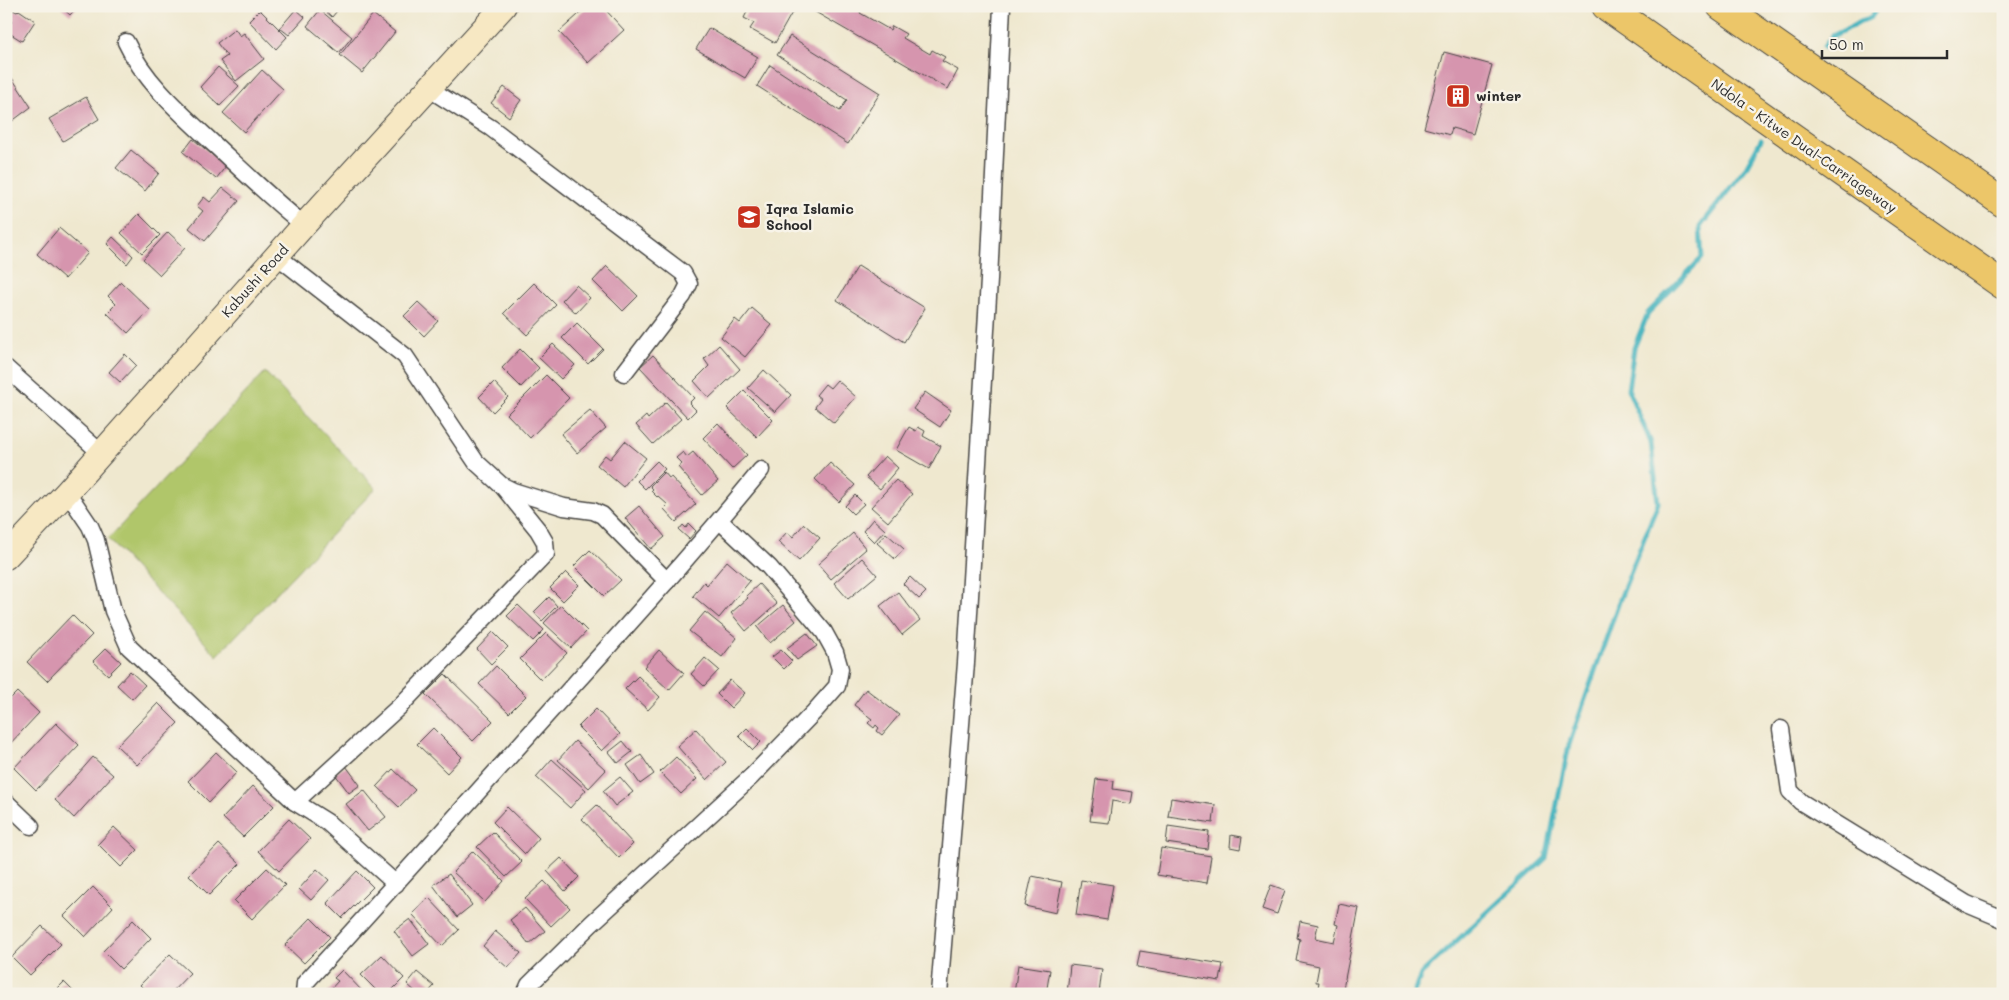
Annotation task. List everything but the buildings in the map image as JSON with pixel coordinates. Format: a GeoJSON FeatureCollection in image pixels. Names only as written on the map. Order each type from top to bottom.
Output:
{"type":"FeatureCollection","features":[{"type":"Feature","properties":{"kind":"highway","name":"Ndola - Kitwe Dual-Carriageway"},"geometry":{"type":"LineString","coordinates":[[1606,6],[2003,285]]}},
{"type":"Feature","properties":{"kind":"highway"},"geometry":{"type":"LineString","coordinates":[[1721,6],[2003,203]]}},
{"type":"Feature","properties":{"kind":"main road","name":"Kabushi Road"},"geometry":{"type":"LineString","coordinates":[[6,557],[67,492],[304,225],[502,7]]}},
{"type":"Feature","properties":{"kind":"street"},"geometry":{"type":"LineString","coordinates":[[939,994],[944,920],[957,792],[967,644],[989,280],[1002,6]]}},
{"type":"Feature","properties":{"kind":"street"},"geometry":{"type":"LineString","coordinates":[[126,42],[132,55],[164,96],[275,201],[304,225]]}},
{"type":"Feature","properties":{"kind":"street"},"geometry":{"type":"LineString","coordinates":[[428,88],[491,128],[683,273],[688,284],[683,296],[624,373]]}},
{"type":"Feature","properties":{"kind":"street"},"geometry":{"type":"LineString","coordinates":[[277,256],[405,356],[476,462],[501,485],[546,542],[546,554],[400,706],[295,802]]}},
{"type":"Feature","properties":{"kind":"street"},"geometry":{"type":"LineString","coordinates":[[6,368],[101,453]]}},
{"type":"Feature","properties":{"kind":"street"},"geometry":{"type":"LineString","coordinates":[[304,994],[305,983],[667,581],[720,521],[761,470]]}},
{"type":"Feature","properties":{"kind":"street"},"geometry":{"type":"LineString","coordinates":[[501,485],[513,491],[564,507],[593,511],[602,515],[667,581]]}},
{"type":"Feature","properties":{"kind":"street"},"geometry":{"type":"LineString","coordinates":[[67,492],[90,526],[96,540],[113,611],[130,647],[295,802],[327,822],[396,884]]}},
{"type":"Feature","properties":{"kind":"street"},"geometry":{"type":"LineString","coordinates":[[525,994],[529,985],[578,937],[758,770],[837,686],[840,669],[836,652],[824,632],[769,567],[720,521]]}},
{"type":"Feature","properties":{"kind":"street"},"geometry":{"type":"LineString","coordinates":[[1781,729],[1790,791],[1801,802],[1967,904],[2003,919]]}},
{"type":"Feature","properties":{"kind":"street"},"geometry":{"type":"LineString","coordinates":[[6,802],[32,826]]}},
{"type":"Feature","properties":{"kind":"green space"},"geometry":{"type":"Polygon","coordinates":[[[265,372],[376,488],[217,656],[108,539],[265,372]]]}},
{"type":"Feature","properties":{"kind":"waterway"},"geometry":{"type":"LineString","coordinates":[[1824,47],[1832,36],[1871,17],[1879,6]]}},
{"type":"Feature","properties":{"kind":"waterway"},"geometry":{"type":"LineString","coordinates":[[1413,994],[1422,973],[1546,858],[1569,745],[1620,599],[1658,503],[1651,443],[1628,389],[1634,348],[1648,313],[1702,258],[1700,227],[1745,169],[1761,140]]}},
{"type":"Feature","properties":{"kind":"place","name":"winter"},"geometry":{"type":"Point","coordinates":[1458,96]}},
{"type":"Feature","properties":{"kind":"place","name":"Iqra Islamic School"},"geometry":{"type":"Point","coordinates":[749,217]}}]}
